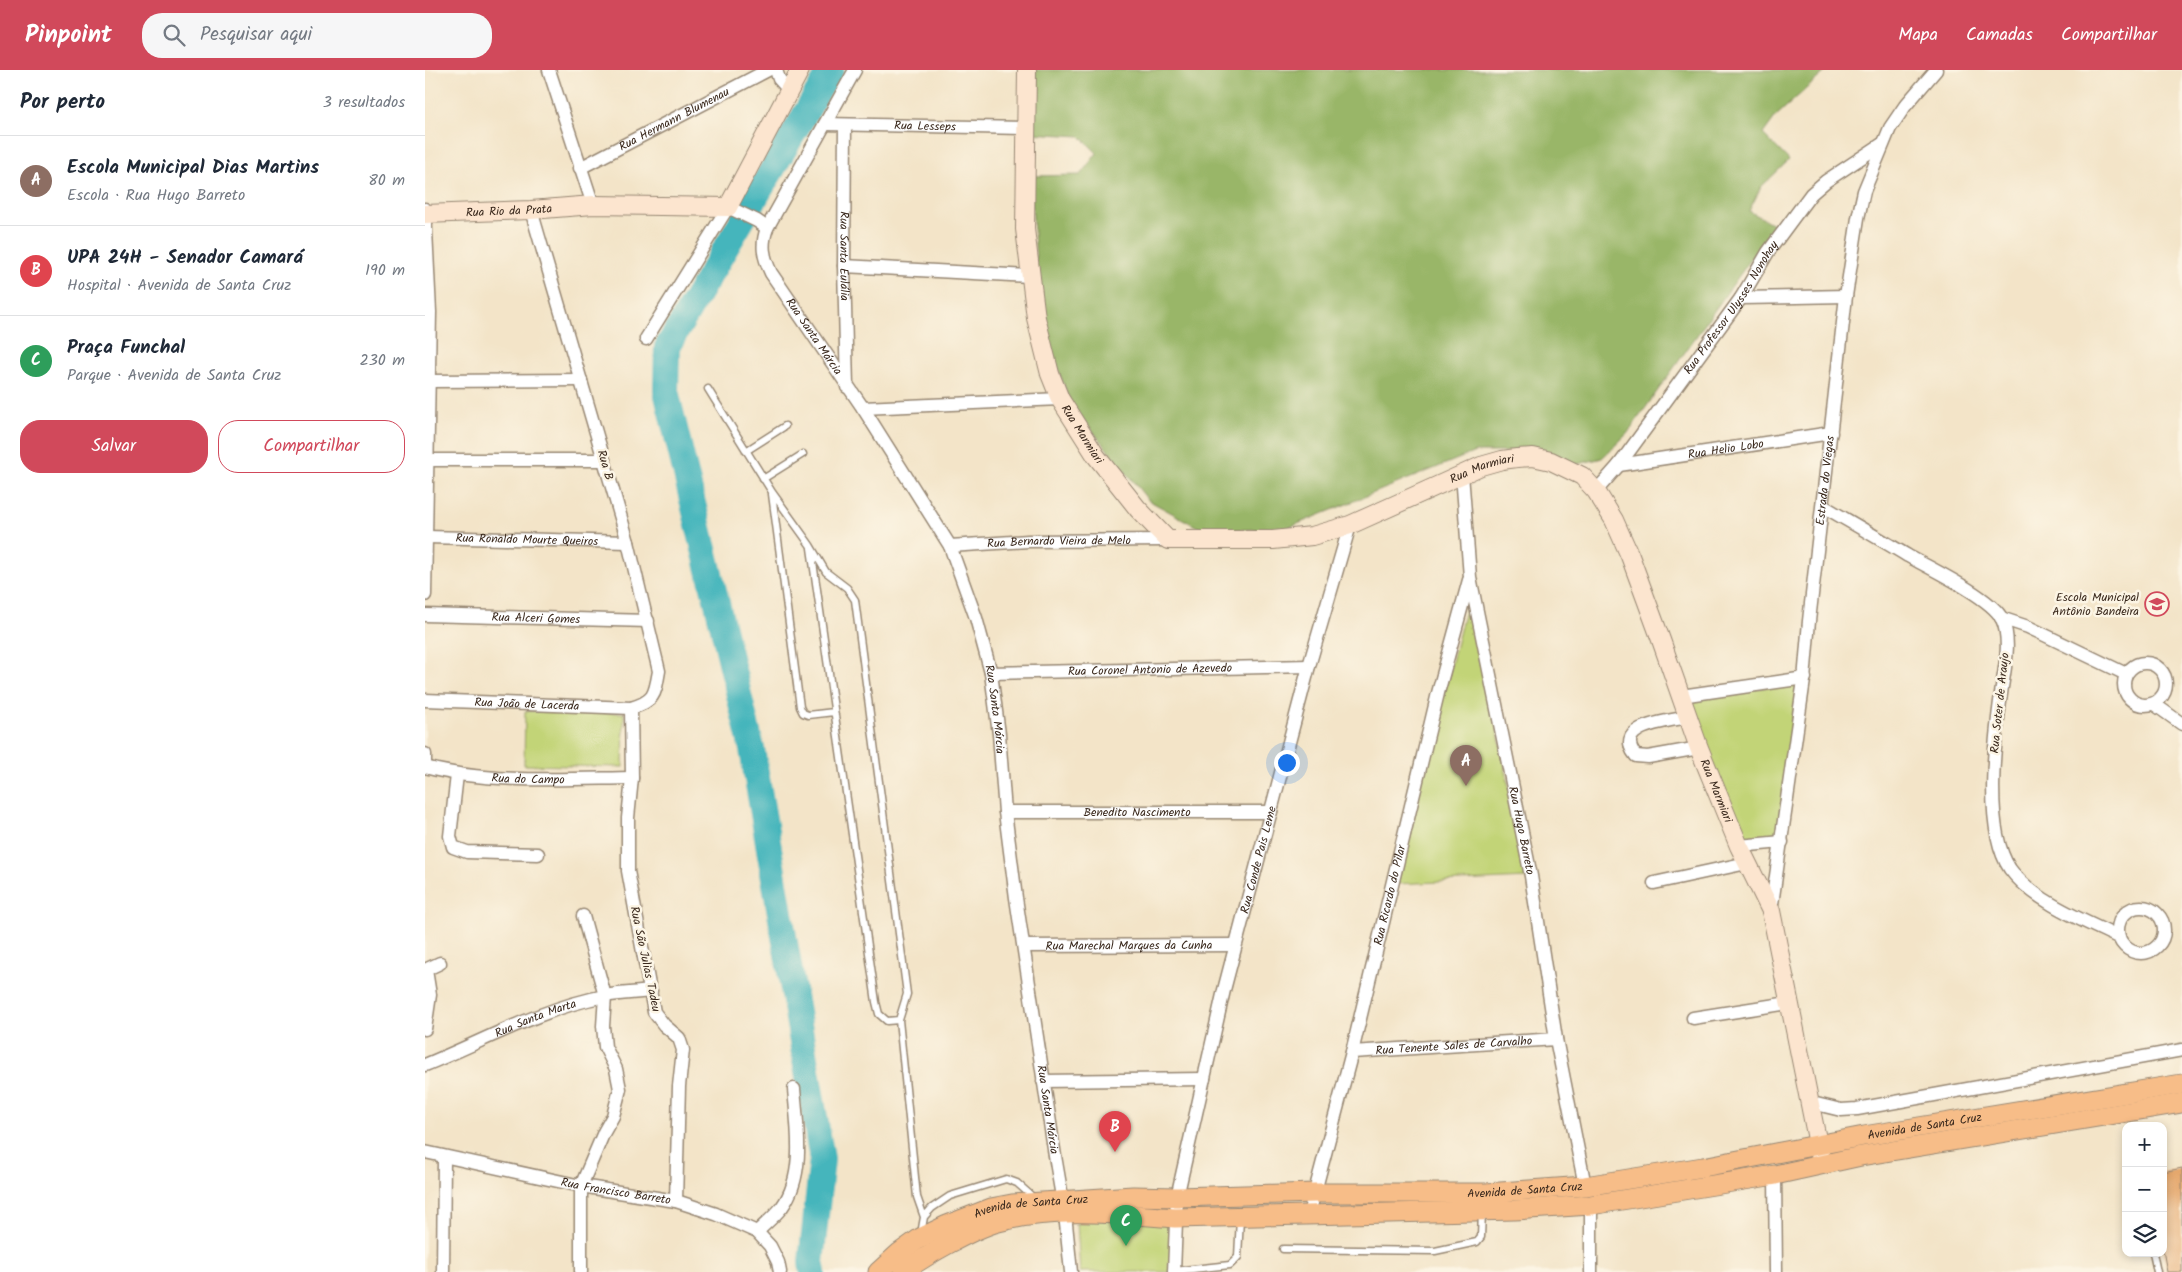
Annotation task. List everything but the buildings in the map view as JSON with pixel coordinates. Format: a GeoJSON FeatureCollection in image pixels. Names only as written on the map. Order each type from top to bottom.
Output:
{"type":"FeatureCollection","features":[{"type":"Feature","properties":{"kind":"main road","name":"Avenida de Santa Cruz"},"geometry":{"type":"LineString","coordinates":[[903,1272],[954,1242],[997,1222],[1064,1207],[1133,1196],[1486,1193],[1585,1186],[2182,1084]]}},
{"type":"Feature","properties":{"kind":"main road","name":"Avenida de Santa Cruz"},"geometry":{"type":"LineString","coordinates":[[878,1272],[899,1253],[921,1238],[947,1225],[991,1208],[1038,1201],[1064,1207],[1119,1214],[1175,1218],[1482,1210],[1591,1205],[1775,1174],[1822,1164],[2129,1115],[2182,1102]]}},
{"type":"Feature","properties":{"kind":"street"},"geometry":{"type":"LineString","coordinates":[[549,70],[593,205]]}},
{"type":"Feature","properties":{"kind":"street","name":"Rua Hermann Blumenau"},"geometry":{"type":"LineString","coordinates":[[580,168],[768,70]]}},
{"type":"Feature","properties":{"kind":"street"},"geometry":{"type":"LineString","coordinates":[[776,70],[779,79],[788,89]]}},
{"type":"Feature","properties":{"kind":"street"},"geometry":{"type":"LineString","coordinates":[[646,339],[730,208],[788,89],[800,70]]}},
{"type":"Feature","properties":{"kind":"street"},"geometry":{"type":"LineString","coordinates":[[730,208],[762,224],[825,124],[855,70]]}},
{"type":"Feature","properties":{"kind":"street","name":"Rua Marmiari"},"geometry":{"type":"LineString","coordinates":[[1027,70],[1025,229],[1035,318],[1050,374],[1060,399],[1076,426],[1138,509],[1168,540],[1290,539],[1313,536],[1350,525],[1462,474],[1502,460],[1533,457],[1551,461],[1582,476],[1596,491],[1614,520],[1630,556],[1699,748],[1739,846],[1771,911],[1788,1003],[1822,1164]]}},
{"type":"Feature","properties":{"kind":"street","name":"Estrada do Viegas"},"geometry":{"type":"LineString","coordinates":[[1771,911],[1805,678],[1809,621],[1847,296],[1865,190],[1882,144],[1905,106],[1936,70]]}},
{"type":"Feature","properties":{"kind":"street","name":"Rua Lesseps"},"geometry":{"type":"LineString","coordinates":[[825,124],[1025,128]]}},
{"type":"Feature","properties":{"kind":"street","name":"Rua Santa Eulália"},"geometry":{"type":"LineString","coordinates":[[845,125],[844,266],[847,387]]}},
{"type":"Feature","properties":{"kind":"street","name":"Rua Professor Ulysses Nonohay"},"geometry":{"type":"LineString","coordinates":[[1596,491],[1619,465],[1741,298],[1769,252],[1811,194],[1825,181],[1882,144]]}},
{"type":"Feature","properties":{"kind":"street","name":"Rua Rio da Prata"},"geometry":{"type":"LineString","coordinates":[[425,212],[531,210],[593,205],[730,208]]}},
{"type":"Feature","properties":{"kind":"street","name":"Rua B"},"geometry":{"type":"LineString","coordinates":[[531,210],[627,542],[659,671],[653,697],[645,704],[631,708]]}},
{"type":"Feature","properties":{"kind":"street"},"geometry":{"type":"LineString","coordinates":[[425,212],[431,312],[425,595]]}},
{"type":"Feature","properties":{"kind":"street","name":"Rua Santa Márcia"},"geometry":{"type":"LineString","coordinates":[[762,224],[763,252],[771,273],[863,408],[950,546],[976,618],[991,672],[1005,812],[1043,1081],[1064,1207],[1071,1272]]}},
{"type":"Feature","properties":{"kind":"street"},"geometry":{"type":"LineString","coordinates":[[844,266],[1029,276]]}},
{"type":"Feature","properties":{"kind":"street"},"geometry":{"type":"LineString","coordinates":[[1741,298],[1847,296]]}},
{"type":"Feature","properties":{"kind":"street"},"geometry":{"type":"LineString","coordinates":[[430,381],[581,380]]}},
{"type":"Feature","properties":{"kind":"street"},"geometry":{"type":"LineString","coordinates":[[863,408],[1060,399]]}},
{"type":"Feature","properties":{"kind":"street","name":"Rua Helio Lobo"},"geometry":{"type":"LineString","coordinates":[[1619,465],[1831,432]]}},
{"type":"Feature","properties":{"kind":"street"},"geometry":{"type":"LineString","coordinates":[[428,460],[603,460]]}},
{"type":"Feature","properties":{"kind":"street","name":"Rua Hugo Barreto"},"geometry":{"type":"LineString","coordinates":[[1462,474],[1470,577],[1531,876],[1556,1039],[1585,1186]]}},
{"type":"Feature","properties":{"kind":"street"},"geometry":{"type":"LineString","coordinates":[[1823,506],[1969,590],[2001,618],[2028,627],[2126,674]]}},
{"type":"Feature","properties":{"kind":"street","name":"Rua Conde Pais Leme"},"geometry":{"type":"LineString","coordinates":[[1174,1271],[1177,1197],[1235,945],[1309,666],[1350,525]]}},
{"type":"Feature","properties":{"kind":"street","name":"Rua Ronaldo Mourte Queiros"},"geometry":{"type":"LineString","coordinates":[[427,537],[627,542]]}},
{"type":"Feature","properties":{"kind":"street","name":"Rua Bernardo Vieira de Melo"},"geometry":{"type":"LineString","coordinates":[[950,546],[1028,541],[1168,540]]}},
{"type":"Feature","properties":{"kind":"street","name":"Rua Ricardo do Pilar"},"geometry":{"type":"LineString","coordinates":[[1309,1214],[1352,1052],[1438,694],[1470,577]]}},
{"type":"Feature","properties":{"kind":"street","name":"Rua Alceri Gomes"},"geometry":{"type":"LineString","coordinates":[[425,615],[647,621]]}},
{"type":"Feature","properties":{"kind":"street","name":"Rua Soter de Araujo"},"geometry":{"type":"LineString","coordinates":[[2001,618],[2005,634],[2006,656],[1993,779],[2000,847],[2010,868],[2036,894],[2118,937]]}},
{"type":"Feature","properties":{"kind":"street"},"geometry":{"type":"LineString","coordinates":[[2149,663],[2163,673],[2166,682],[2165,690],[2161,698],[2154,704],[2145,706],[2137,704],[2129,699],[2125,691],[2123,683],[2126,674],[2140,664],[2149,663]]}},
{"type":"Feature","properties":{"kind":"street","name":"Rua Coronel Antonio de Azevedo"},"geometry":{"type":"LineString","coordinates":[[991,672],[1309,666]]}},
{"type":"Feature","properties":{"kind":"street"},"geometry":{"type":"LineString","coordinates":[[1681,696],[1805,678]]}},
{"type":"Feature","properties":{"kind":"street","name":"Rua João de Lacerda"},"geometry":{"type":"LineString","coordinates":[[425,700],[631,708]]}},
{"type":"Feature","properties":{"kind":"street"},"geometry":{"type":"LineString","coordinates":[[2154,704],[2182,724]]}},
{"type":"Feature","properties":{"kind":"street","name":"Rua São Julias Tadeu"},"geometry":{"type":"LineString","coordinates":[[631,708],[632,778],[628,818],[628,871],[654,1012],[664,1026],[679,1038],[683,1050],[679,1086],[676,1201]]}},
{"type":"Feature","properties":{"kind":"street"},"geometry":{"type":"LineString","coordinates":[[1688,717],[1640,727],[1633,735],[1631,746],[1633,752],[1636,756],[1648,757],[1699,748]]}},
{"type":"Feature","properties":{"kind":"street"},"geometry":{"type":"LineString","coordinates":[[425,754],[425,767]]}},
{"type":"Feature","properties":{"kind":"street","name":"Rua do Campo"},"geometry":{"type":"LineString","coordinates":[[425,767],[457,775],[632,778]]}},
{"type":"Feature","properties":{"kind":"street"},"geometry":{"type":"LineString","coordinates":[[457,775],[450,836],[453,847],[467,852],[538,854]]}},
{"type":"Feature","properties":{"kind":"street","name":"Benedito Nascimento"},"geometry":{"type":"LineString","coordinates":[[1005,812],[1271,812]]}},
{"type":"Feature","properties":{"kind":"street"},"geometry":{"type":"LineString","coordinates":[[1739,846],[1782,842]]}},
{"type":"Feature","properties":{"kind":"street"},"geometry":{"type":"LineString","coordinates":[[1653,883],[1747,863]]}},
{"type":"Feature","properties":{"kind":"street"},"geometry":{"type":"LineString","coordinates":[[581,1272],[581,1186],[604,1132],[613,1116],[620,1089],[616,1069],[605,1047],[603,1026],[605,996],[583,916]]}},
{"type":"Feature","properties":{"kind":"street","name":"Rua Marechal Marques da Cunha"},"geometry":{"type":"LineString","coordinates":[[1024,946],[1235,945]]}},
{"type":"Feature","properties":{"kind":"street"},"geometry":{"type":"LineString","coordinates":[[425,1029],[431,995],[425,970],[440,963]]}},
{"type":"Feature","properties":{"kind":"street","name":"Rua Santa Marta"},"geometry":{"type":"LineString","coordinates":[[425,1065],[535,1017],[566,1006],[605,996],[651,991]]}},
{"type":"Feature","properties":{"kind":"street"},"geometry":{"type":"LineString","coordinates":[[1693,1018],[1788,1003]]}},
{"type":"Feature","properties":{"kind":"street","name":"Rua Tenente Sales de Carvalho"},"geometry":{"type":"LineString","coordinates":[[1352,1052],[1556,1039]]}},
{"type":"Feature","properties":{"kind":"street"},"geometry":{"type":"LineString","coordinates":[[1808,1102],[1841,1110],[1857,1109],[2182,1050]]}},
{"type":"Feature","properties":{"kind":"street"},"geometry":{"type":"LineString","coordinates":[[1043,1081],[1204,1079]]}},
{"type":"Feature","properties":{"kind":"street"},"geometry":{"type":"LineString","coordinates":[[757,1232],[782,1206],[795,1177],[797,1132],[794,1089]]}},
{"type":"Feature","properties":{"kind":"street","name":"Rua Francisco Barreto"},"geometry":{"type":"LineString","coordinates":[[425,1152],[581,1186],[676,1201],[716,1214],[757,1232],[770,1246],[778,1262],[780,1272]]}},
{"type":"Feature","properties":{"kind":"street"},"geometry":{"type":"LineString","coordinates":[[443,1272],[444,1157]]}},
{"type":"Feature","properties":{"kind":"street"},"geometry":{"type":"LineString","coordinates":[[1775,1174],[1776,1272]]}},
{"type":"Feature","properties":{"kind":"street"},"geometry":{"type":"LineString","coordinates":[[1591,1205],[1591,1272]]}},
{"type":"Feature","properties":{"kind":"lane"},"geometry":{"type":"LineString","coordinates":[[708,389],[771,492],[810,545],[826,572],[847,588],[855,600],[907,994],[899,1020],[917,1197],[924,1217],[921,1238]]}},
{"type":"Feature","properties":{"kind":"lane"},"geometry":{"type":"LineString","coordinates":[[746,451],[785,426]]}},
{"type":"Feature","properties":{"kind":"lane"},"geometry":{"type":"LineString","coordinates":[[763,479],[803,454]]}},
{"type":"Feature","properties":{"kind":"lane"},"geometry":{"type":"LineString","coordinates":[[771,492],[800,707],[803,713],[808,715],[834,712]]}},
{"type":"Feature","properties":{"kind":"lane"},"geometry":{"type":"LineString","coordinates":[[810,545],[876,1002],[879,1014],[887,1021],[899,1020]]}},
{"type":"Feature","properties":{"kind":"lane"},"geometry":{"type":"LineString","coordinates":[[924,1217],[932,1208],[950,1196],[1006,1179],[1017,1183],[1038,1201]]}},
{"type":"Feature","properties":{"kind":"lane"},"geometry":{"type":"LineString","coordinates":[[1283,1249],[1435,1251],[1472,1244],[1481,1237],[1482,1210]]}},
{"type":"Feature","properties":{"kind":"lane"},"geometry":{"type":"LineString","coordinates":[[1174,1271],[1235,1262],[1238,1257],[1240,1216]]}},
{"type":"Feature","properties":{"kind":"lane"},"geometry":{"type":"LineString","coordinates":[[2154,1257],[2157,1272]]}},
{"type":"Feature","properties":{"kind":"green space"},"geometry":{"type":"Polygon","coordinates":[[[1032,70],[1827,70],[1776,116],[1763,134],[1789,160],[1761,187],[1749,211],[1775,225],[1627,434],[1602,458],[1570,466],[1525,452],[1475,452],[1285,529],[1203,530],[1148,500],[1070,403],[1040,317],[1030,176],[1080,175],[1097,153],[1080,136],[1031,133],[1032,70]]]}},
{"type":"Feature","properties":{"kind":"green space"},"geometry":{"type":"Polygon","coordinates":[[[1470,591],[1527,878],[1395,884],[1470,591]]]}},
{"type":"Feature","properties":{"kind":"green space"},"geometry":{"type":"Polygon","coordinates":[[[1797,682],[1777,838],[1743,842],[1685,701],[1797,682]]]}},
{"type":"Feature","properties":{"kind":"green space"},"geometry":{"type":"Polygon","coordinates":[[[525,711],[624,713],[623,767],[524,765],[525,711]]]}},
{"type":"Feature","properties":{"kind":"green space"},"geometry":{"type":"Polygon","coordinates":[[[1173,1219],[1172,1272],[1080,1272],[1077,1221],[1173,1219]]]}},
{"type":"Feature","properties":{"kind":"waterway"},"geometry":{"type":"LineString","coordinates":[[813,1272],[811,1262],[822,1159],[752,749],[666,391],[667,347],[831,70]]}},
{"type":"Feature","properties":{"kind":"place","name":"Escola Municipal Antônio Bandeira"},"geometry":{"type":"Point","coordinates":[2157,604]}},
{"type":"Feature","properties":{"kind":"place","name":"Escola Municipal Dias Martins"},"geometry":{"type":"Point","coordinates":[1466,786]}},
{"type":"Feature","properties":{"kind":"place","name":"UPA 24H - Senador Camará"},"geometry":{"type":"Point","coordinates":[1115,1152]}},
{"type":"Feature","properties":{"kind":"place","name":"Praça Funchal"},"geometry":{"type":"Point","coordinates":[1126,1246]}}]}
